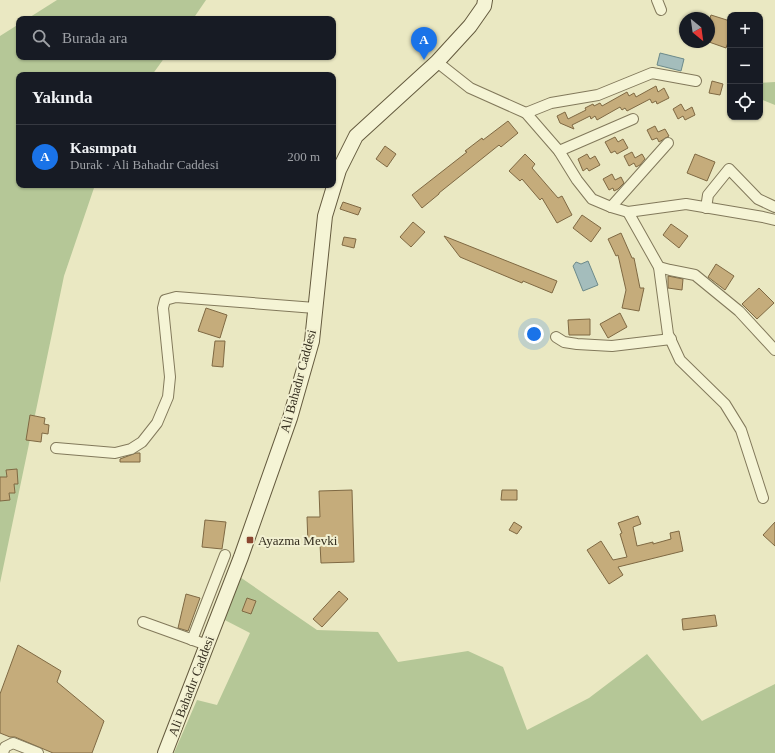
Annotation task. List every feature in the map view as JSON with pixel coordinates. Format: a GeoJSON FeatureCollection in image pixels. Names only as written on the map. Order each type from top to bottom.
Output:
{"type":"FeatureCollection","features":[{"type":"Feature","properties":{"kind":"main road","name":"Ali Bahadır Caddesi"},"geometry":{"type":"LineString","coordinates":[[336,180],[339,170],[356,136],[436,62],[470,26],[484,6],[485,0]]}},
{"type":"Feature","properties":{"kind":"main road","name":"Ali Bahadır Caddesi"},"geometry":{"type":"LineString","coordinates":[[165,753],[241,556],[290,418],[312,341],[325,216],[334,188]]}},
{"type":"Feature","properties":{"kind":"street"},"geometry":{"type":"LineString","coordinates":[[657,0],[661,10]]}},
{"type":"Feature","properties":{"kind":"street"},"geometry":{"type":"LineString","coordinates":[[436,62],[470,88],[526,113],[560,151],[576,180],[592,199],[628,212],[686,204],[775,220]]}},
{"type":"Feature","properties":{"kind":"street"},"geometry":{"type":"LineString","coordinates":[[526,113],[550,103],[598,95],[652,73],[696,81]]}},
{"type":"Feature","properties":{"kind":"street"},"geometry":{"type":"LineString","coordinates":[[560,151],[633,119]]}},
{"type":"Feature","properties":{"kind":"street"},"geometry":{"type":"LineString","coordinates":[[611,207],[668,143]]}},
{"type":"Feature","properties":{"kind":"street"},"geometry":{"type":"LineString","coordinates":[[706,208],[708,195],[729,169],[758,199],[775,207]]}},
{"type":"Feature","properties":{"kind":"street"},"geometry":{"type":"LineString","coordinates":[[628,212],[659,267],[668,334],[680,360],[725,404],[741,430],[763,498]]}},
{"type":"Feature","properties":{"kind":"street"},"geometry":{"type":"LineString","coordinates":[[659,267],[695,275],[739,311],[775,350]]}},
{"type":"Feature","properties":{"kind":"street"},"geometry":{"type":"LineString","coordinates":[[56,448],[115,453],[121,452],[131,449],[142,442],[157,423],[168,397],[170,377],[163,308],[165,300],[176,297],[315,308]]}},
{"type":"Feature","properties":{"kind":"street"},"geometry":{"type":"LineString","coordinates":[[556,337],[564,342],[612,346],[671,339]]}},
{"type":"Feature","properties":{"kind":"street"},"geometry":{"type":"LineString","coordinates":[[192,640],[225,555]]}},
{"type":"Feature","properties":{"kind":"street"},"geometry":{"type":"LineString","coordinates":[[143,622],[207,645]]}},
{"type":"Feature","properties":{"kind":"street"},"geometry":{"type":"LineString","coordinates":[[3,753],[5,747],[13,743],[38,753]]}},
{"type":"Feature","properties":{"kind":"green space"},"geometry":{"type":"Polygon","coordinates":[[[57,0],[206,0],[195,16],[32,16],[57,0]]]}},
{"type":"Feature","properties":{"kind":"green space"},"geometry":{"type":"Polygon","coordinates":[[[16,26],[16,60],[163,60],[154,72],[16,72],[16,188],[94,188],[64,276],[0,583],[0,36],[16,26]]]}},
{"type":"Feature","properties":{"kind":"green space"},"geometry":{"type":"Polygon","coordinates":[[[775,82],[775,105],[763,100],[763,83],[775,82]]]}},
{"type":"Feature","properties":{"kind":"green space"},"geometry":{"type":"Polygon","coordinates":[[[237,575],[317,630],[378,632],[398,662],[468,651],[503,667],[527,730],[589,698],[647,654],[702,721],[775,684],[775,753],[174,753],[197,700],[217,705],[250,633],[217,616],[237,575]]]}},
{"type":"Feature","properties":{"kind":"water"},"geometry":{"type":"Polygon","coordinates":[[[660,53],[684,59],[681,71],[657,65],[660,53]]]}},
{"type":"Feature","properties":{"kind":"water"},"geometry":{"type":"Polygon","coordinates":[[[588,261],[598,285],[583,291],[573,266],[576,262],[581,264],[588,261]]]}},
{"type":"Feature","properties":{"kind":"building"},"geometry":{"type":"Polygon","coordinates":[[[715,16],[727,20],[726,48],[715,44],[715,16]]]}},
{"type":"Feature","properties":{"kind":"building"},"geometry":{"type":"Polygon","coordinates":[[[712,81],[723,84],[720,95],[709,93],[712,81]]]}},
{"type":"Feature","properties":{"kind":"building"},"geometry":{"type":"Polygon","coordinates":[[[656,86],[658,92],[664,88],[669,98],[657,104],[656,101],[652,103],[650,99],[627,111],[625,108],[622,110],[620,107],[597,120],[595,116],[591,119],[590,116],[572,125],[574,129],[560,123],[557,116],[565,112],[568,119],[586,110],[585,108],[593,104],[594,106],[600,103],[602,106],[627,92],[629,96],[634,93],[636,97],[656,86]]]}},
{"type":"Feature","properties":{"kind":"building"},"geometry":{"type":"Polygon","coordinates":[[[681,104],[685,111],[692,107],[695,115],[685,120],[683,116],[678,119],[673,109],[681,104]]]}},
{"type":"Feature","properties":{"kind":"building"},"geometry":{"type":"Polygon","coordinates":[[[508,121],[518,133],[501,147],[499,145],[422,208],[412,195],[467,152],[465,151],[482,138],[483,140],[508,121]]]}},
{"type":"Feature","properties":{"kind":"building"},"geometry":{"type":"Polygon","coordinates":[[[655,126],[658,132],[665,129],[669,136],[659,142],[657,138],[652,140],[647,130],[655,126]]]}},
{"type":"Feature","properties":{"kind":"building"},"geometry":{"type":"Polygon","coordinates":[[[615,137],[618,142],[623,139],[628,148],[617,154],[615,151],[611,153],[605,142],[615,137]]]}},
{"type":"Feature","properties":{"kind":"building"},"geometry":{"type":"Polygon","coordinates":[[[385,146],[396,154],[387,167],[376,159],[385,146]]]}},
{"type":"Feature","properties":{"kind":"building"},"geometry":{"type":"Polygon","coordinates":[[[632,152],[635,158],[642,154],[645,159],[636,167],[634,163],[629,166],[624,156],[632,152]]]}},
{"type":"Feature","properties":{"kind":"building"},"geometry":{"type":"Polygon","coordinates":[[[525,154],[535,164],[532,168],[558,198],[562,196],[572,215],[557,223],[542,198],[540,200],[522,179],[520,181],[509,171],[525,154]]]}},
{"type":"Feature","properties":{"kind":"building"},"geometry":{"type":"Polygon","coordinates":[[[587,154],[590,159],[595,156],[600,165],[589,171],[587,168],[583,171],[578,159],[587,154]]]}},
{"type":"Feature","properties":{"kind":"building"},"geometry":{"type":"Polygon","coordinates":[[[695,154],[715,162],[707,181],[687,173],[695,154]]]}},
{"type":"Feature","properties":{"kind":"building"},"geometry":{"type":"Polygon","coordinates":[[[612,174],[615,180],[621,177],[624,183],[614,191],[613,188],[609,190],[603,179],[612,174]]]}},
{"type":"Feature","properties":{"kind":"building"},"geometry":{"type":"Polygon","coordinates":[[[343,202],[361,208],[358,215],[340,209],[343,202]]]}},
{"type":"Feature","properties":{"kind":"building"},"geometry":{"type":"Polygon","coordinates":[[[582,215],[601,228],[591,242],[573,228],[582,215]]]}},
{"type":"Feature","properties":{"kind":"building"},"geometry":{"type":"Polygon","coordinates":[[[413,222],[425,232],[411,247],[400,237],[413,222]]]}},
{"type":"Feature","properties":{"kind":"building"},"geometry":{"type":"Polygon","coordinates":[[[671,224],[688,236],[679,248],[663,235],[671,224]]]}},
{"type":"Feature","properties":{"kind":"building"},"geometry":{"type":"Polygon","coordinates":[[[621,233],[632,258],[634,258],[640,288],[644,288],[639,311],[622,308],[626,290],[618,255],[616,256],[608,239],[621,233]]]}},
{"type":"Feature","properties":{"kind":"building"},"geometry":{"type":"Polygon","coordinates":[[[444,236],[557,281],[552,293],[523,281],[522,283],[460,257],[444,236]]]}},
{"type":"Feature","properties":{"kind":"building"},"geometry":{"type":"Polygon","coordinates":[[[344,237],[356,239],[354,248],[342,245],[344,237]]]}},
{"type":"Feature","properties":{"kind":"building"},"geometry":{"type":"Polygon","coordinates":[[[716,264],[734,276],[725,290],[708,277],[716,264]]]}},
{"type":"Feature","properties":{"kind":"building"},"geometry":{"type":"Polygon","coordinates":[[[668,276],[683,279],[682,290],[668,288],[668,276]]]}},
{"type":"Feature","properties":{"kind":"building"},"geometry":{"type":"Polygon","coordinates":[[[759,288],[774,303],[757,319],[742,304],[759,288]]]}},
{"type":"Feature","properties":{"kind":"building"},"geometry":{"type":"Polygon","coordinates":[[[206,308],[227,315],[220,338],[198,331],[206,308]]]}},
{"type":"Feature","properties":{"kind":"building"},"geometry":{"type":"Polygon","coordinates":[[[620,313],[627,327],[608,338],[600,324],[620,313]]]}},
{"type":"Feature","properties":{"kind":"building"},"geometry":{"type":"Polygon","coordinates":[[[590,319],[590,335],[569,335],[568,320],[590,319]]]}},
{"type":"Feature","properties":{"kind":"building"},"geometry":{"type":"Polygon","coordinates":[[[215,341],[225,341],[223,367],[212,366],[215,341]]]}},
{"type":"Feature","properties":{"kind":"building"},"geometry":{"type":"Polygon","coordinates":[[[30,415],[45,418],[44,424],[49,425],[48,434],[42,433],[41,442],[26,440],[30,415]]]}},
{"type":"Feature","properties":{"kind":"building"},"geometry":{"type":"Polygon","coordinates":[[[140,453],[140,462],[120,462],[120,459],[140,453]]]}},
{"type":"Feature","properties":{"kind":"building"},"geometry":{"type":"Polygon","coordinates":[[[17,469],[18,484],[14,484],[15,493],[9,493],[10,500],[0,501],[0,477],[7,477],[6,470],[17,469]]]}},
{"type":"Feature","properties":{"kind":"building"},"geometry":{"type":"Polygon","coordinates":[[[352,490],[354,562],[321,563],[320,544],[308,544],[307,517],[320,517],[319,491],[352,490]]]}},
{"type":"Feature","properties":{"kind":"building"},"geometry":{"type":"Polygon","coordinates":[[[502,490],[517,490],[517,500],[501,500],[502,490]]]}},
{"type":"Feature","properties":{"kind":"building"},"geometry":{"type":"Polygon","coordinates":[[[638,516],[641,524],[633,527],[637,546],[653,542],[653,544],[671,539],[670,533],[679,531],[683,551],[618,567],[623,575],[609,584],[587,550],[601,541],[613,560],[627,557],[620,534],[622,533],[618,523],[638,516]]]}},
{"type":"Feature","properties":{"kind":"building"},"geometry":{"type":"Polygon","coordinates":[[[205,520],[226,522],[222,549],[202,547],[205,520]]]}},
{"type":"Feature","properties":{"kind":"building"},"geometry":{"type":"Polygon","coordinates":[[[514,522],[522,527],[517,534],[509,530],[514,522]]]}},
{"type":"Feature","properties":{"kind":"building"},"geometry":{"type":"Polygon","coordinates":[[[775,522],[775,546],[763,535],[775,522]]]}},
{"type":"Feature","properties":{"kind":"building"},"geometry":{"type":"Polygon","coordinates":[[[339,591],[348,599],[322,627],[313,619],[339,591]]]}},
{"type":"Feature","properties":{"kind":"building"},"geometry":{"type":"Polygon","coordinates":[[[186,594],[200,598],[188,631],[178,628],[186,594]]]}},
{"type":"Feature","properties":{"kind":"building"},"geometry":{"type":"Polygon","coordinates":[[[247,598],[256,601],[251,614],[242,611],[247,598]]]}},
{"type":"Feature","properties":{"kind":"building"},"geometry":{"type":"Polygon","coordinates":[[[715,615],[717,626],[683,630],[682,619],[715,615]]]}},
{"type":"Feature","properties":{"kind":"building"},"geometry":{"type":"Polygon","coordinates":[[[18,645],[61,671],[57,682],[104,721],[92,753],[53,753],[15,737],[10,737],[0,733],[0,694],[18,645]]]}},
{"type":"Feature","properties":{"kind":"place","name":"Kasımpatı"},"geometry":{"type":"Point","coordinates":[424,60]}},
{"type":"Feature","properties":{"kind":"place","name":"Ayazma Mevki"},"geometry":{"type":"Point","coordinates":[250,540]}}]}
